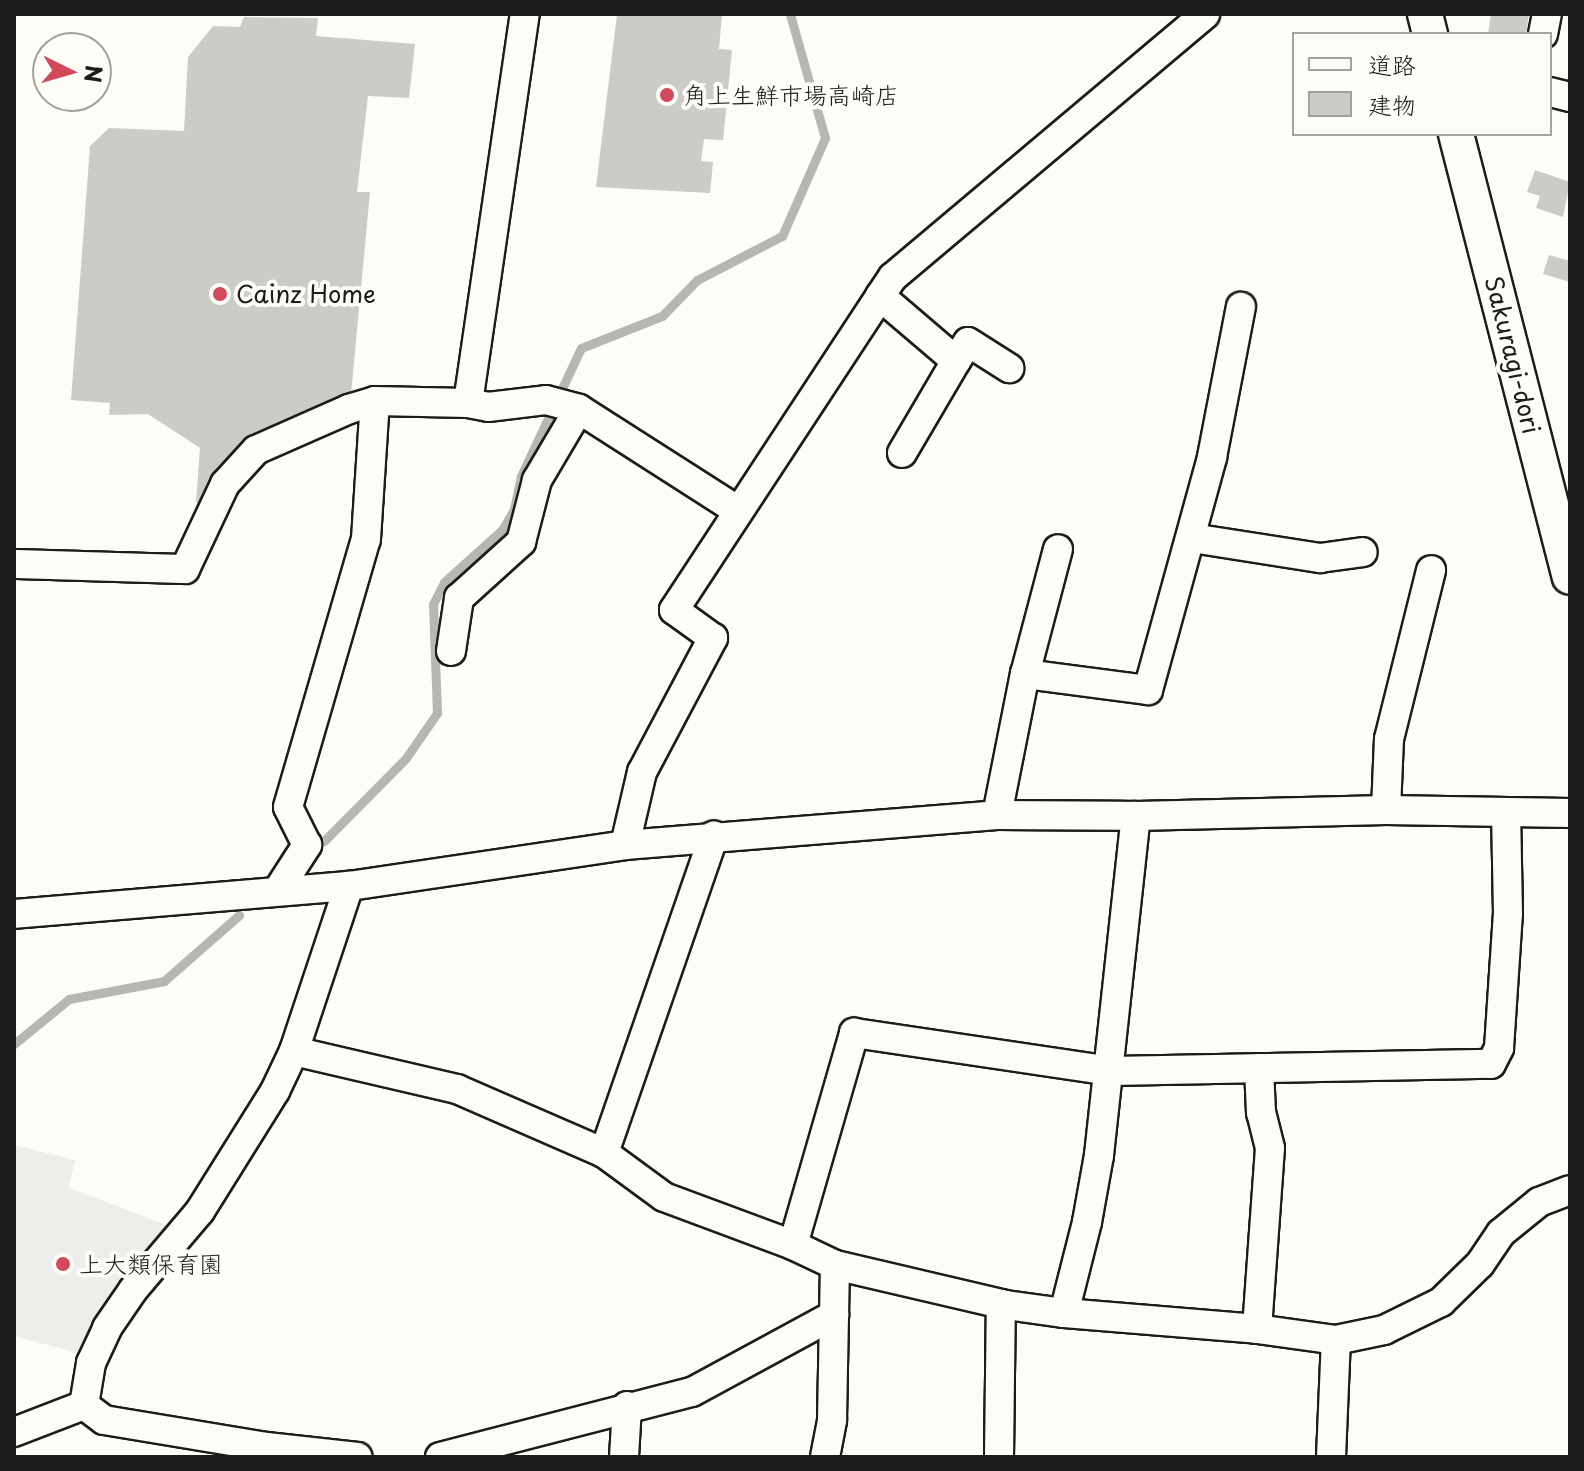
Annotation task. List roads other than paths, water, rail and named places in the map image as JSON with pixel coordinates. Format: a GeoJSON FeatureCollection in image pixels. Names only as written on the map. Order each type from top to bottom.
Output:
{"type":"FeatureCollection","features":[{"type":"Feature","properties":{"kind":"street"},"geometry":{"type":"LineString","coordinates":[[468,403],[525,14]]}},
{"type":"Feature","properties":{"kind":"street"},"geometry":{"type":"LineString","coordinates":[[625,845],[642,772],[713,638],[674,610],[893,277],[1205,14]]}},
{"type":"Feature","properties":{"kind":"street","name":"Sakuragi-dori"},"geometry":{"type":"LineString","coordinates":[[1457,136],[1569,568]]}},
{"type":"Feature","properties":{"kind":"street"},"geometry":{"type":"LineString","coordinates":[[880,296],[956,361]]}},
{"type":"Feature","properties":{"kind":"street"},"geometry":{"type":"LineString","coordinates":[[1025,674],[1148,690],[1212,457],[1241,307]]}},
{"type":"Feature","properties":{"kind":"street"},"geometry":{"type":"LineString","coordinates":[[902,453],[968,342],[1009,368]]}},
{"type":"Feature","properties":{"kind":"street"},"geometry":{"type":"LineString","coordinates":[[14,564],[185,569],[225,484],[256,450],[375,401],[468,403],[488,407],[546,400],[579,409],[737,510]]}},
{"type":"Feature","properties":{"kind":"street"},"geometry":{"type":"LineString","coordinates":[[278,890],[307,845],[288,807],[366,539],[375,401]]}},
{"type":"Feature","properties":{"kind":"street"},"geometry":{"type":"LineString","coordinates":[[451,651],[459,598],[521,542],[537,480],[579,409]]}},
{"type":"Feature","properties":{"kind":"street"},"geometry":{"type":"LineString","coordinates":[[1192,538],[1320,558],[1363,552]]}},
{"type":"Feature","properties":{"kind":"street"},"geometry":{"type":"LineString","coordinates":[[997,815],[1025,674],[1058,549]]}},
{"type":"Feature","properties":{"kind":"street"},"geometry":{"type":"LineString","coordinates":[[1386,810],[1389,739],[1431,570]]}},
{"type":"Feature","properties":{"kind":"street"},"geometry":{"type":"LineString","coordinates":[[14,914],[349,886],[625,845],[714,836],[997,815],[1136,816],[1386,810],[1570,813]]}},
{"type":"Feature","properties":{"kind":"street"},"geometry":{"type":"LineString","coordinates":[[793,1245],[854,1033],[1111,1071],[1491,1064],[1499,1048],[1508,914],[1506,812]]}},
{"type":"Feature","properties":{"kind":"street"},"geometry":{"type":"LineString","coordinates":[[1064,1313],[1087,1222],[1111,1071],[1136,816]]}},
{"type":"Feature","properties":{"kind":"street"},"geometry":{"type":"LineString","coordinates":[[604,1153],[714,836]]}},
{"type":"Feature","properties":{"kind":"street"},"geometry":{"type":"LineString","coordinates":[[84,1405],[91,1363],[107,1328],[133,1290],[200,1211],[275,1091],[294,1051],[349,886]]}},
{"type":"Feature","properties":{"kind":"street"},"geometry":{"type":"LineString","coordinates":[[294,1051],[457,1089],[604,1153],[664,1197],[793,1245],[835,1265],[1001,1304],[1064,1313],[1257,1329],[1336,1340],[1384,1330],[1441,1302],[1480,1264],[1501,1233],[1539,1202],[1570,1190]]}},
{"type":"Feature","properties":{"kind":"street"},"geometry":{"type":"LineString","coordinates":[[1257,1329],[1270,1148],[1261,1113],[1259,1068]]}},
{"type":"Feature","properties":{"kind":"street"},"geometry":{"type":"LineString","coordinates":[[825,1457],[832,1420],[835,1265]]}},
{"type":"Feature","properties":{"kind":"street"},"geometry":{"type":"LineString","coordinates":[[999,1457],[1001,1304]]}},
{"type":"Feature","properties":{"kind":"street"},"geometry":{"type":"LineString","coordinates":[[440,1457],[627,1406],[692,1392],[834,1315]]}},
{"type":"Feature","properties":{"kind":"street"},"geometry":{"type":"LineString","coordinates":[[1331,1457],[1336,1340]]}},
{"type":"Feature","properties":{"kind":"street"},"geometry":{"type":"LineString","coordinates":[[14,1432],[84,1405]]}},
{"type":"Feature","properties":{"kind":"street"},"geometry":{"type":"LineString","coordinates":[[84,1405],[104,1420],[267,1447],[357,1457]]}},
{"type":"Feature","properties":{"kind":"street"},"geometry":{"type":"LineString","coordinates":[[624,1457],[627,1406]]}},
{"type":"Feature","properties":{"kind":"waterway"},"geometry":{"type":"LineString","coordinates":[[324,841],[406,758],[437,713],[433,604],[444,582],[502,530],[514,509],[521,476],[581,348],[662,316],[697,280],[782,236],[825,138],[790,14]]}},
{"type":"Feature","properties":{"kind":"waterway"},"geometry":{"type":"LineString","coordinates":[[14,1044],[69,999],[164,981],[239,915]]}},
{"type":"Feature","properties":{"kind":"place","name":"角上生鮮市場高崎店"},"geometry":{"type":"Point","coordinates":[667,95]}},
{"type":"Feature","properties":{"kind":"place","name":"Cainz Home"},"geometry":{"type":"Point","coordinates":[220,294]}},
{"type":"Feature","properties":{"kind":"place","name":"上大類保育園"},"geometry":{"type":"Point","coordinates":[63,1264]}}]}
